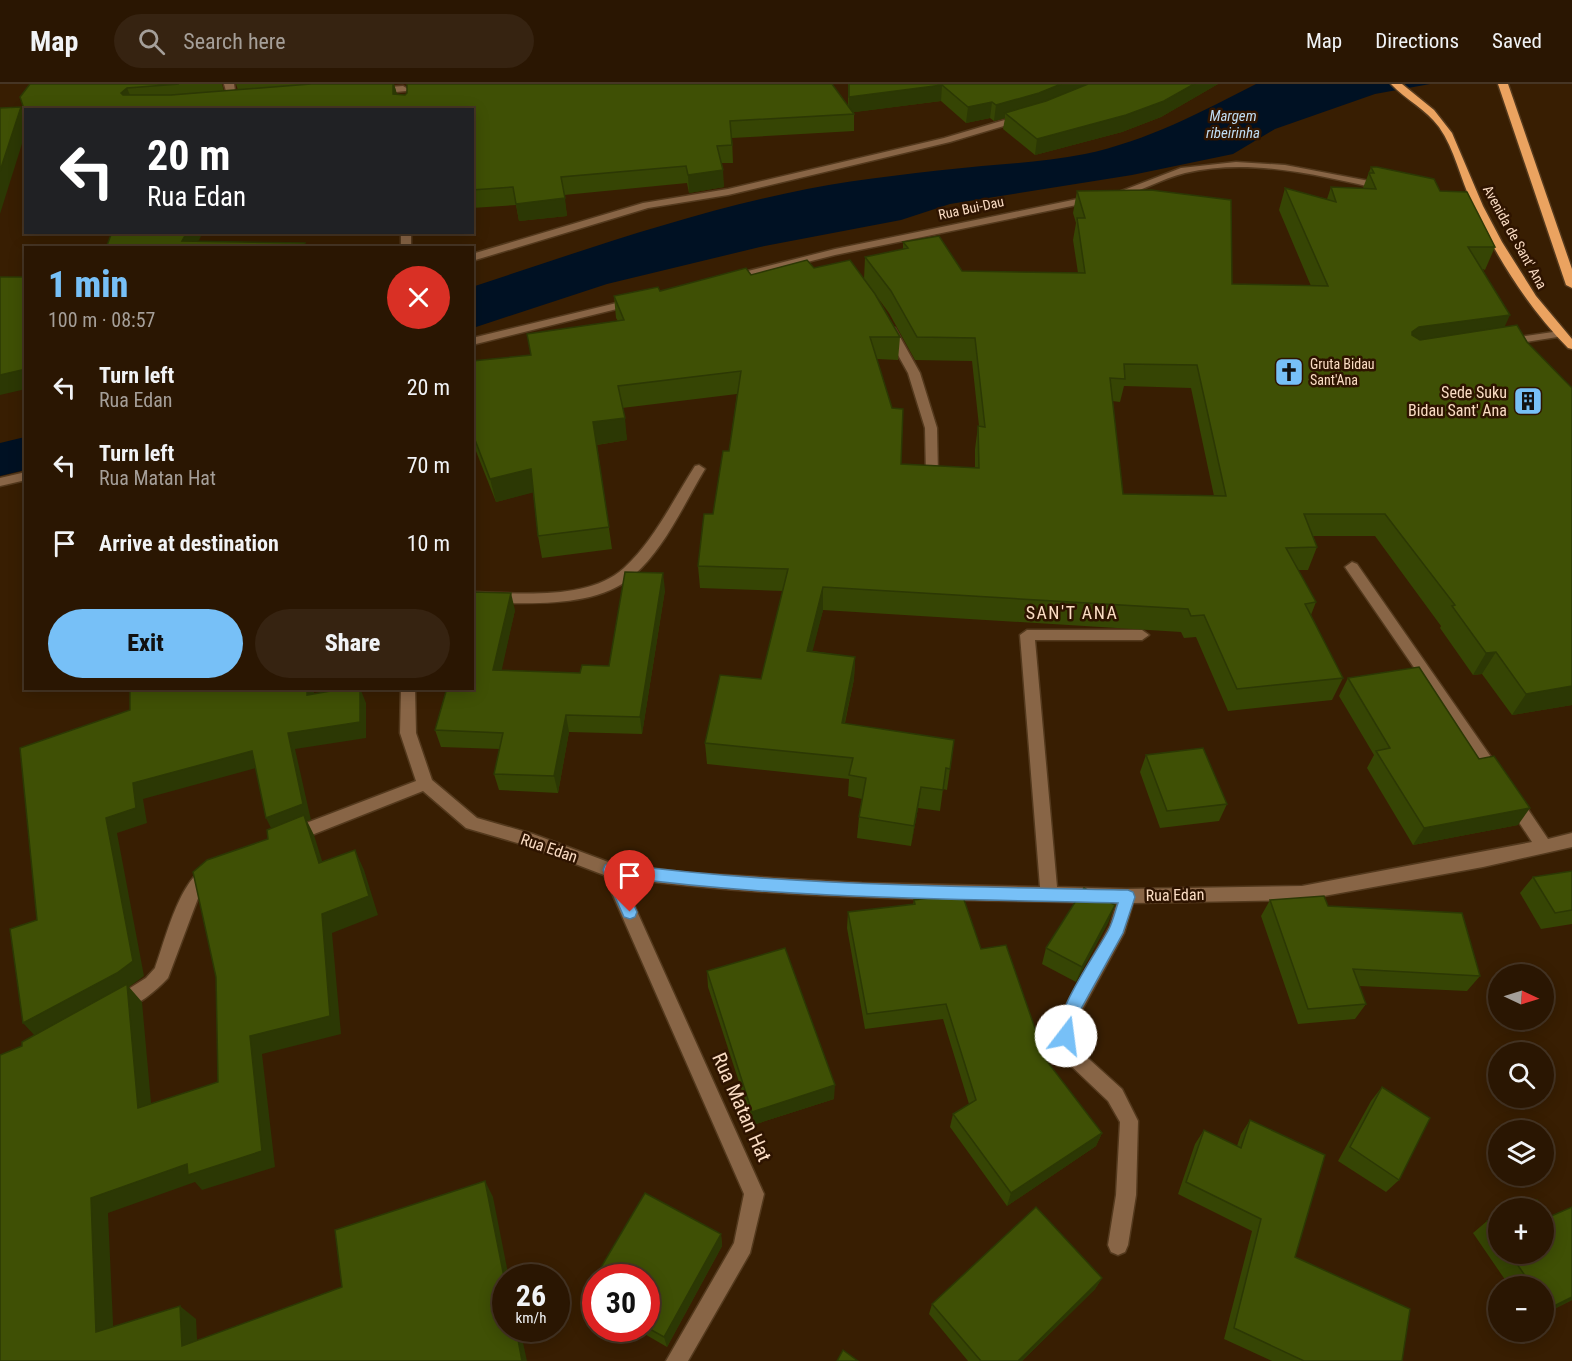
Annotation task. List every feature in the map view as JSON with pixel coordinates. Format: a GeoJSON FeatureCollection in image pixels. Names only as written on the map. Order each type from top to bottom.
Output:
{"type":"FeatureCollection","features":[{"type":"Feature","properties":{"kind":"main road","name":"Avenida de Sant' Ana"},"geometry":{"type":"LineString","coordinates":[[1396,84],[1440,123],[1454,145],[1478,206],[1538,310],[1572,346]]}},
{"type":"Feature","properties":{"kind":"main road"},"geometry":{"type":"LineString","coordinates":[[1503,84],[1572,285]]}},
{"type":"Feature","properties":{"kind":"street"},"geometry":{"type":"LineString","coordinates":[[229,84],[234,102]]}},
{"type":"Feature","properties":{"kind":"street"},"geometry":{"type":"LineString","coordinates":[[369,91],[403,91]]}},
{"type":"Feature","properties":{"kind":"street"},"geometry":{"type":"LineString","coordinates":[[223,103],[245,101]]}},
{"type":"Feature","properties":{"kind":"street"},"geometry":{"type":"LineString","coordinates":[[474,257],[647,205],[728,192],[947,140],[1029,116]]}},
{"type":"Feature","properties":{"kind":"street","name":"Rua Bui-Dau"},"geometry":{"type":"LineString","coordinates":[[722,280],[839,257],[1134,191],[1183,171],[1239,163],[1302,170],[1395,189]]}},
{"type":"Feature","properties":{"kind":"street"},"geometry":{"type":"LineString","coordinates":[[1466,204],[1478,206]]}},
{"type":"Feature","properties":{"kind":"street"},"geometry":{"type":"LineString","coordinates":[[474,342],[643,300]]}},
{"type":"Feature","properties":{"kind":"street"},"geometry":{"type":"LineString","coordinates":[[881,314],[914,373],[931,428],[932,475]]}},
{"type":"Feature","properties":{"kind":"street"},"geometry":{"type":"LineString","coordinates":[[1490,345],[1560,334]]}},
{"type":"Feature","properties":{"kind":"street"},"geometry":{"type":"LineString","coordinates":[[474,597],[555,599],[619,580],[638,562],[699,469]]}},
{"type":"Feature","properties":{"kind":"street"},"geometry":{"type":"LineString","coordinates":[[0,482],[24,476]]}},
{"type":"Feature","properties":{"kind":"street"},"geometry":{"type":"LineString","coordinates":[[1352,567],[1544,846]]}},
{"type":"Feature","properties":{"kind":"street"},"geometry":{"type":"LineString","coordinates":[[1049,894],[1027,635],[1142,635]]}},
{"type":"Feature","properties":{"kind":"street"},"geometry":{"type":"LineString","coordinates":[[279,841],[425,784],[408,733],[408,690]]}},
{"type":"Feature","properties":{"kind":"street","name":"Rua Edan"},"geometry":{"type":"LineString","coordinates":[[425,784],[472,823],[532,841],[610,870],[688,880],[861,890],[1128,897],[1302,893],[1483,860],[1572,840]]}},
{"type":"Feature","properties":{"kind":"street"},"geometry":{"type":"LineString","coordinates":[[105,1012],[136,995],[152,984],[162,973],[192,890],[204,876],[225,865]]}},
{"type":"Feature","properties":{"kind":"street","name":"Rua Matan Hat"},"geometry":{"type":"LineString","coordinates":[[610,870],[754,1194],[743,1246],[676,1361]]}},
{"type":"Feature","properties":{"kind":"street"},"geometry":{"type":"LineString","coordinates":[[1118,1245],[1126,1195],[1129,1121],[1115,1095],[1073,1056],[1066,1036],[1069,1016],[1118,928],[1128,897]]}},
{"type":"Feature","properties":{"kind":"water","name":"Margem ribeirinha"},"geometry":{"type":"Polygon","coordinates":[[[1256,84],[1430,84],[1375,94],[1275,129],[1233,154],[1132,175],[950,204],[901,220],[760,247],[607,284],[474,328],[474,286],[638,233],[764,198],[829,185],[1085,154],[1130,142],[1194,115],[1256,84]]]}},
{"type":"Feature","properties":{"kind":"water"},"geometry":{"type":"Polygon","coordinates":[[[24,437],[24,470],[0,476],[0,443],[24,437]]]}},
{"type":"Feature","properties":{"kind":"building"},"geometry":{"type":"Polygon","coordinates":[[[30,84],[179,84],[127,88],[121,93],[123,95],[171,95],[311,84],[393,84],[393,94],[405,95],[407,84],[832,84],[854,114],[730,121],[732,145],[717,146],[723,170],[688,175],[686,166],[561,177],[565,198],[516,204],[513,187],[474,190],[474,108],[24,109],[20,97],[30,84]]]}},
{"type":"Feature","properties":{"kind":"building"},"geometry":{"type":"Polygon","coordinates":[[[849,84],[1061,84],[1039,93],[996,105],[992,102],[968,107],[942,85],[849,97],[849,84]]]}},
{"type":"Feature","properties":{"kind":"building"},"geometry":{"type":"Polygon","coordinates":[[[1088,84],[1194,84],[1164,101],[1126,115],[1037,139],[1005,113],[1046,101],[1088,84]]]}},
{"type":"Feature","properties":{"kind":"building"},"geometry":{"type":"Polygon","coordinates":[[[21,107],[0,171],[0,108],[21,107]]]}},
{"type":"Feature","properties":{"kind":"building"},"geometry":{"type":"Polygon","coordinates":[[[1371,167],[1377,167],[1434,179],[1440,191],[1467,192],[1495,247],[1468,247],[1510,315],[1419,327],[1412,332],[1412,335],[1420,340],[1517,325],[1527,342],[1572,388],[1572,686],[1526,694],[1496,652],[1486,653],[1452,606],[1455,605],[1385,514],[1304,514],[1317,547],[1286,548],[1316,602],[1305,604],[1343,678],[1237,689],[1204,615],[1191,616],[1188,609],[823,587],[807,651],[855,657],[842,723],[954,740],[950,769],[946,768],[943,790],[921,787],[914,826],[859,817],[866,778],[849,775],[853,758],[705,743],[720,675],[761,679],[788,569],[698,566],[704,514],[713,514],[723,451],[729,451],[741,371],[618,386],[625,418],[593,422],[609,527],[538,536],[531,469],[490,479],[474,437],[474,361],[531,355],[527,334],[624,320],[614,296],[658,287],[660,291],[746,268],[751,275],[807,260],[814,268],[850,260],[875,294],[900,337],[870,337],[892,408],[903,409],[901,464],[979,468],[978,426],[985,427],[975,338],[917,337],[891,291],[865,257],[908,248],[903,242],[939,236],[962,271],[1085,273],[1077,218],[1085,218],[1077,191],[1151,190],[1231,200],[1232,284],[1328,286],[1285,188],[1336,202],[1331,187],[1376,189],[1369,173],[1374,173],[1371,167]],[[1124,364],[1125,379],[1110,378],[1123,494],[1226,496],[1197,365],[1124,364]]]}},
{"type":"Feature","properties":{"kind":"building"},"geometry":{"type":"Polygon","coordinates":[[[111,234],[186,234],[182,241],[305,243],[304,246],[107,246],[111,234]]]}},
{"type":"Feature","properties":{"kind":"building"},"geometry":{"type":"Polygon","coordinates":[[[0,277],[24,277],[24,369],[0,375],[0,277]]]}},
{"type":"Feature","properties":{"kind":"building"},"geometry":{"type":"Polygon","coordinates":[[[625,572],[663,573],[640,717],[566,715],[554,776],[494,774],[503,733],[435,730],[446,690],[474,690],[474,592],[511,593],[493,670],[580,673],[582,665],[609,666],[625,572]]]}},
{"type":"Feature","properties":{"kind":"building"},"geometry":{"type":"Polygon","coordinates":[[[1419,667],[1479,759],[1494,756],[1530,808],[1424,828],[1376,751],[1390,748],[1348,678],[1419,667]]]}},
{"type":"Feature","properties":{"kind":"building"},"geometry":{"type":"Polygon","coordinates":[[[130,690],[307,690],[307,695],[336,690],[360,690],[360,722],[288,733],[303,804],[266,818],[252,751],[133,783],[136,808],[106,818],[133,961],[117,973],[23,1023],[10,929],[37,920],[20,748],[130,710],[130,690]]]}},
{"type":"Feature","properties":{"kind":"building"},"geometry":{"type":"Polygon","coordinates":[[[1203,748],[1227,804],[1167,811],[1146,755],[1203,748]]]}},
{"type":"Feature","properties":{"kind":"building"},"geometry":{"type":"Polygon","coordinates":[[[304,815],[319,863],[355,850],[369,896],[322,914],[330,1016],[250,1036],[262,1151],[188,1175],[187,1164],[91,1198],[96,1332],[180,1306],[182,1346],[342,1287],[335,1230],[485,1181],[501,1264],[492,1264],[492,1342],[518,1342],[522,1361],[0,1361],[0,1055],[22,1046],[22,1042],[127,984],[138,1108],[218,1082],[216,977],[193,872],[207,860],[268,839],[267,830],[304,815]]]}},
{"type":"Feature","properties":{"kind":"building"},"geometry":{"type":"Polygon","coordinates":[[[1572,871],[1572,910],[1555,913],[1533,877],[1572,871]]]}},
{"type":"Feature","properties":{"kind":"building"},"geometry":{"type":"Polygon","coordinates":[[[1084,888],[1115,905],[1082,967],[1046,948],[1084,888]]]}},
{"type":"Feature","properties":{"kind":"building"},"geometry":{"type":"Polygon","coordinates":[[[962,894],[981,949],[1006,945],[1046,1060],[1102,1133],[1011,1193],[953,1114],[976,1100],[946,1004],[867,1014],[848,912],[915,904],[914,900],[962,894]]]}},
{"type":"Feature","properties":{"kind":"building"},"geometry":{"type":"Polygon","coordinates":[[[1324,896],[1328,906],[1462,913],[1480,976],[1353,969],[1366,1004],[1308,1009],[1270,900],[1324,896]]]}},
{"type":"Feature","properties":{"kind":"building"},"geometry":{"type":"Polygon","coordinates":[[[785,948],[835,1085],[752,1112],[707,971],[785,948]]]}},
{"type":"Feature","properties":{"kind":"building"},"geometry":{"type":"Polygon","coordinates":[[[1382,1087],[1430,1118],[1399,1180],[1350,1147],[1382,1087]]]}},
{"type":"Feature","properties":{"kind":"building"},"geometry":{"type":"Polygon","coordinates":[[[1250,1120],[1325,1155],[1295,1257],[1410,1309],[1402,1361],[1304,1361],[1234,1328],[1261,1219],[1186,1182],[1204,1130],[1241,1148],[1250,1120]]]}},
{"type":"Feature","properties":{"kind":"building"},"geometry":{"type":"Polygon","coordinates":[[[645,1193],[721,1234],[664,1337],[660,1335],[660,1264],[603,1264],[645,1193]]]}},
{"type":"Feature","properties":{"kind":"building"},"geometry":{"type":"Polygon","coordinates":[[[1036,1207],[1102,1278],[1018,1361],[981,1361],[932,1304],[1036,1207]]]}},
{"type":"Feature","properties":{"kind":"building"},"geometry":{"type":"Polygon","coordinates":[[[1572,1207],[1572,1297],[1554,1306],[1554,1276],[1525,1276],[1517,1264],[1554,1264],[1554,1215],[1572,1207]]]}},
{"type":"Feature","properties":{"kind":"building"},"geometry":{"type":"Polygon","coordinates":[[[843,1350],[858,1361],[837,1361],[843,1350]]]}},
{"type":"Feature","properties":{"kind":"place","name":"Gruta Bidau Sant'Ana"},"geometry":{"type":"Point","coordinates":[1289,372]}},
{"type":"Feature","properties":{"kind":"place","name":"Sede Suku Bidau Sant' Ana"},"geometry":{"type":"Point","coordinates":[1528,401]}},
{"type":"Feature","properties":{"kind":"district","name":"SAN'T ANA"},"geometry":{"type":"Point","coordinates":[1072,612]}},
{"type":"Feature","properties":{"kind":"route"},"geometry":{"type":"LineString","coordinates":[[630,912],[610,870],[688,880],[861,890],[1128,897],[1118,928],[1069,1016],[1066,1036]]}}]}
